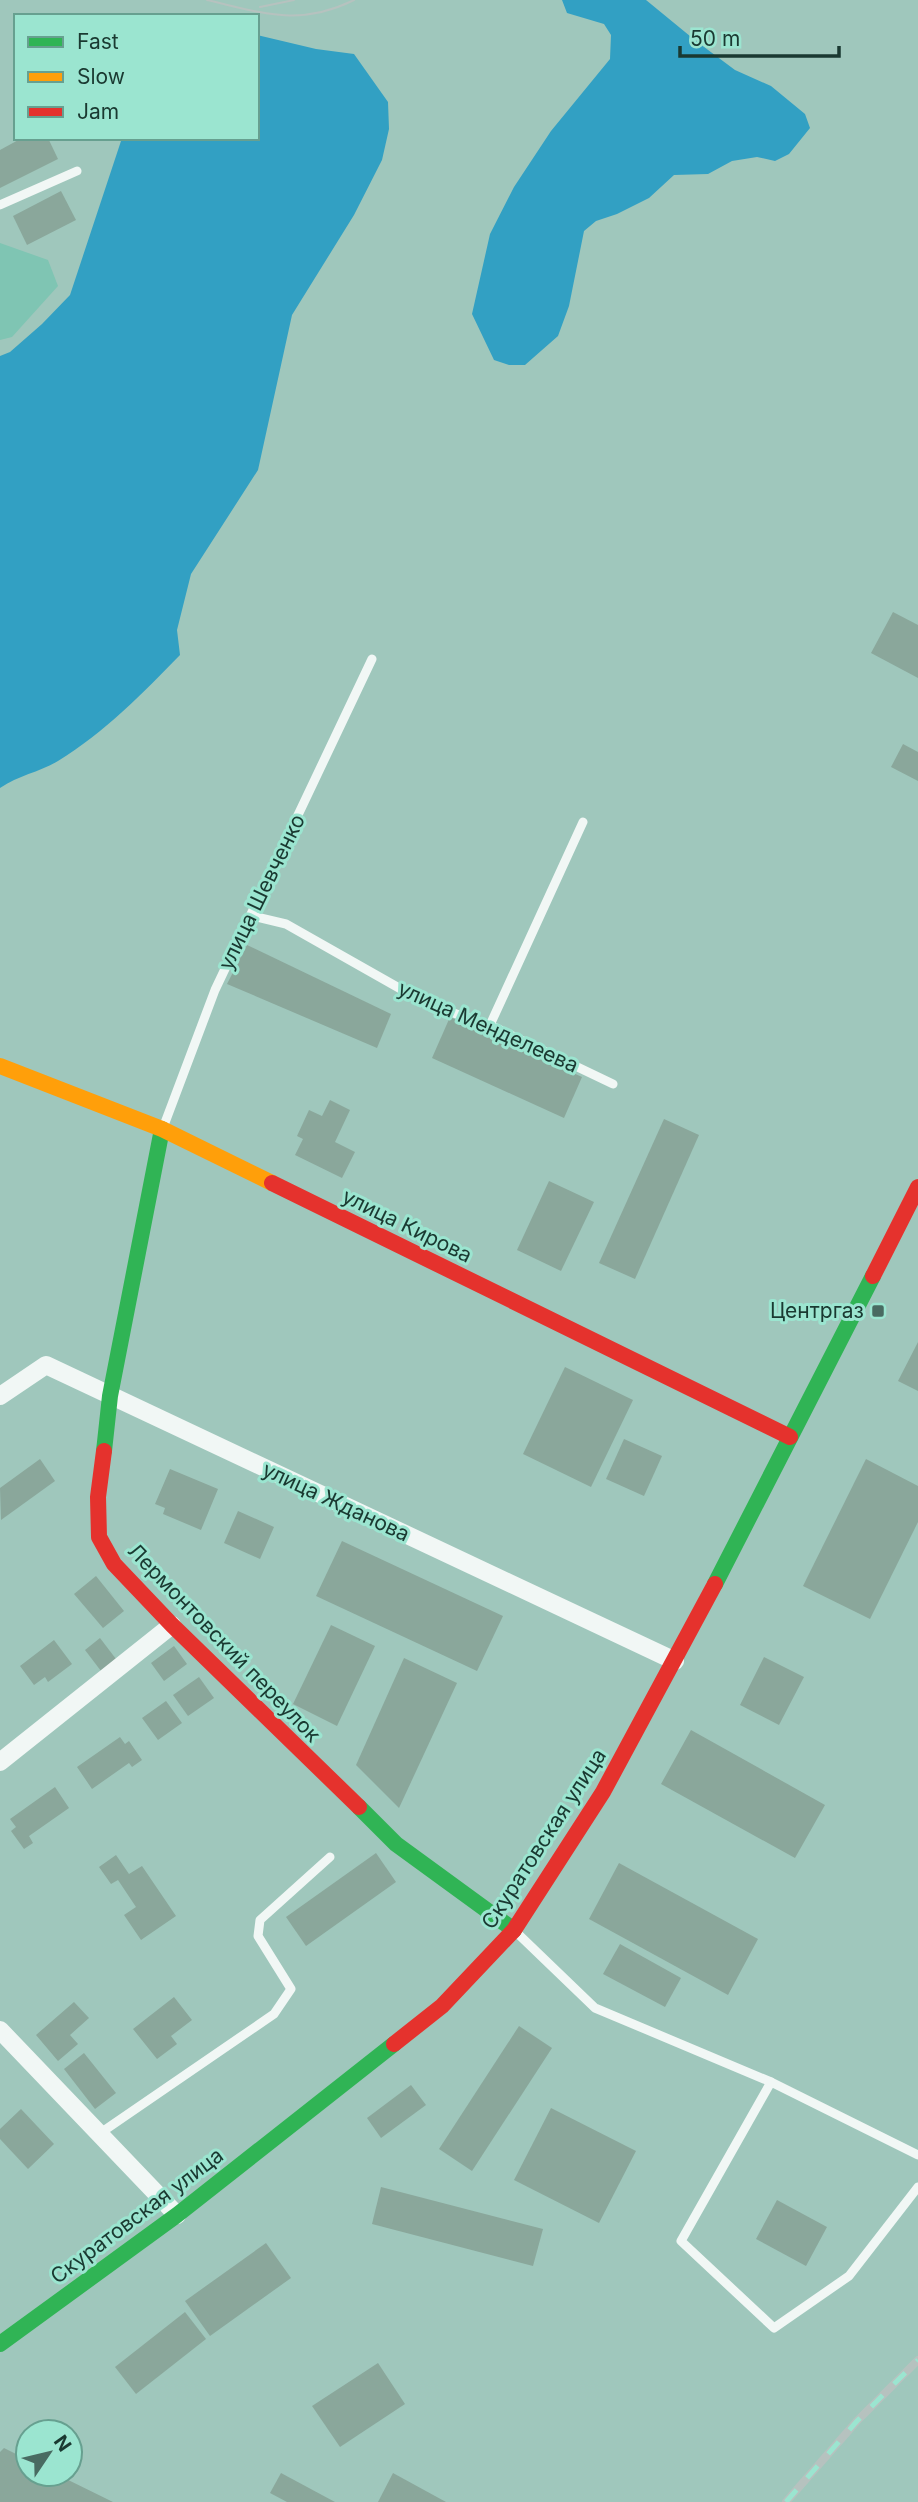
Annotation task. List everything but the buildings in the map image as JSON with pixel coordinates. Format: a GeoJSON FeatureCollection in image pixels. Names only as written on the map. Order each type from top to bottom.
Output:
{"type":"FeatureCollection","features":[{"type":"Feature","properties":{"kind":"street","name":"улица Кирова"},"geometry":{"type":"LineString","coordinates":[[0,1066],[162,1129],[790,1437]]}},
{"type":"Feature","properties":{"kind":"street","name":"Лермонтовский переулок"},"geometry":{"type":"LineString","coordinates":[[162,1129],[110,1396],[98,1497],[99,1537],[114,1564],[172,1625],[396,1844],[514,1930]]}},
{"type":"Feature","properties":{"kind":"street","name":"Скуратовская улица"},"geometry":{"type":"LineString","coordinates":[[0,2344],[177,2216],[442,2006],[514,1930],[604,1792],[675,1661],[918,1187]]}},
{"type":"Feature","properties":{"kind":"street","name":"улица Жданова"},"geometry":{"type":"LineString","coordinates":[[0,1396],[46,1365],[675,1661]]}},
{"type":"Feature","properties":{"kind":"street"},"geometry":{"type":"LineString","coordinates":[[0,1762],[172,1625]]}},
{"type":"Feature","properties":{"kind":"street"},"geometry":{"type":"LineString","coordinates":[[0,2030],[177,2216]]}},
{"type":"Feature","properties":{"kind":"lane"},"geometry":{"type":"LineString","coordinates":[[0,205],[77,171]]}},
{"type":"Feature","properties":{"kind":"lane","name":"улица Шевченко"},"geometry":{"type":"LineString","coordinates":[[162,1129],[215,990],[372,659]]}},
{"type":"Feature","properties":{"kind":"lane"},"geometry":{"type":"LineString","coordinates":[[490,1025],[583,822]]}},
{"type":"Feature","properties":{"kind":"lane","name":"улица Менделеева"},"geometry":{"type":"LineString","coordinates":[[252,916],[286,924],[429,1005],[490,1025],[613,1084]]}},
{"type":"Feature","properties":{"kind":"lane"},"geometry":{"type":"LineString","coordinates":[[99,2134],[274,2014],[291,1989],[258,1936],[260,1920],[330,1857]]}},
{"type":"Feature","properties":{"kind":"lane"},"geometry":{"type":"LineString","coordinates":[[514,1930],[595,2008],[771,2082],[918,2155]]}},
{"type":"Feature","properties":{"kind":"lane"},"geometry":{"type":"LineString","coordinates":[[771,2082],[681,2241],[774,2328],[849,2276],[918,2187]]}},
{"type":"Feature","properties":{"kind":"green space"},"geometry":{"type":"Polygon","coordinates":[[[0,243],[48,260],[58,286],[12,337],[0,340],[0,243]]]}},
{"type":"Feature","properties":{"kind":"water"},"geometry":{"type":"Polygon","coordinates":[[[562,0],[646,0],[735,70],[771,86],[805,114],[810,128],[789,154],[775,161],[757,157],[732,161],[708,174],[674,175],[649,198],[596,221],[584,231],[569,306],[558,336],[525,365],[509,365],[494,360],[472,314],[490,234],[514,187],[551,131],[610,59],[611,35],[604,24],[567,13],[562,0]]]}},
{"type":"Feature","properties":{"kind":"water"},"geometry":{"type":"Polygon","coordinates":[[[259,35],[316,49],[354,54],[388,102],[389,129],[382,160],[354,215],[292,315],[258,470],[191,574],[177,630],[180,655],[92,738],[51,765],[0,788],[0,356],[10,352],[70,295],[121,140],[259,140],[259,35]]]}},
{"type":"Feature","properties":{"kind":"tram line"},"geometry":{"type":"LineString","coordinates":[[207,0],[281,15],[316,13],[354,0]]}},
{"type":"Feature","properties":{"kind":"tram line"},"geometry":{"type":"LineString","coordinates":[[260,7],[294,0]]}},
{"type":"Feature","properties":{"kind":"railway"},"geometry":{"type":"LineString","coordinates":[[786,2502],[857,2421],[918,2360]]}},
{"type":"Feature","properties":{"kind":"traffic: fast"},"geometry":{"type":"LineString","coordinates":[[104,1451],[110,1396],[162,1129]]}},
{"type":"Feature","properties":{"kind":"traffic: fast"},"geometry":{"type":"LineString","coordinates":[[715,1584],[873,1276]]}},
{"type":"Feature","properties":{"kind":"traffic: fast"},"geometry":{"type":"LineString","coordinates":[[359,1807],[396,1844],[514,1930]]}},
{"type":"Feature","properties":{"kind":"traffic: fast"},"geometry":{"type":"LineString","coordinates":[[0,2344],[177,2215],[394,2044]]}},
{"type":"Feature","properties":{"kind":"traffic: slow"},"geometry":{"type":"LineString","coordinates":[[0,1066],[162,1129],[272,1183]]}},
{"type":"Feature","properties":{"kind":"traffic: jam"},"geometry":{"type":"LineString","coordinates":[[272,1183],[790,1437]]}},
{"type":"Feature","properties":{"kind":"traffic: jam"},"geometry":{"type":"LineString","coordinates":[[873,1276],[918,1187]]}},
{"type":"Feature","properties":{"kind":"traffic: jam"},"geometry":{"type":"LineString","coordinates":[[104,1451],[98,1497],[99,1537],[114,1564],[172,1625],[359,1807]]}},
{"type":"Feature","properties":{"kind":"traffic: jam"},"geometry":{"type":"LineString","coordinates":[[394,2044],[442,2006],[514,1930],[603,1792],[715,1584]]}},
{"type":"Feature","properties":{"kind":"place","name":"Центргаз"},"geometry":{"type":"Point","coordinates":[878,1311]}}]}
